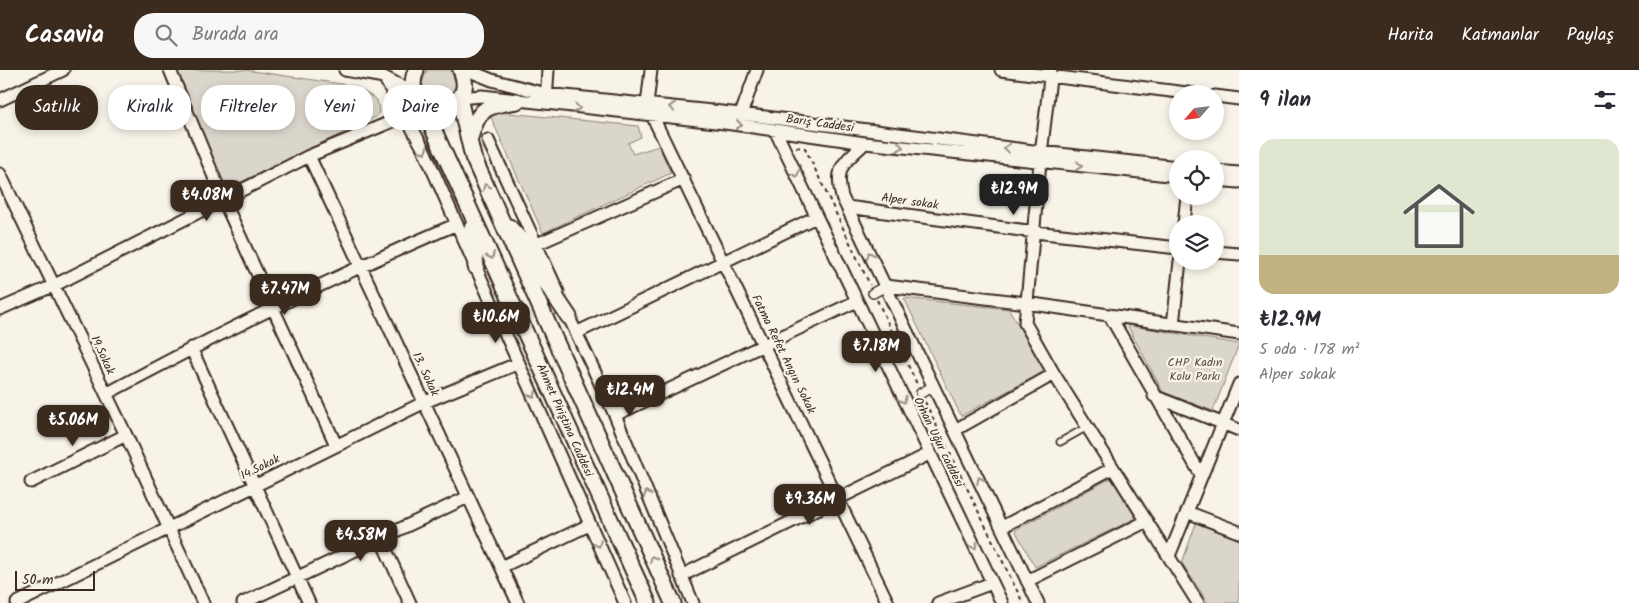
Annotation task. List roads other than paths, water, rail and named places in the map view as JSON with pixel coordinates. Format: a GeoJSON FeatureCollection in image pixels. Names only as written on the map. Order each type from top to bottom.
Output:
{"type":"FeatureCollection","features":[{"type":"Feature","properties":{"kind":"street"},"geometry":{"type":"LineString","coordinates":[[0,100],[63,70]]}},
{"type":"Feature","properties":{"kind":"street"},"geometry":{"type":"LineString","coordinates":[[170,70],[223,199],[336,445]]}},
{"type":"Feature","properties":{"kind":"street"},"geometry":{"type":"LineString","coordinates":[[345,70],[384,77],[398,85]]}},
{"type":"Feature","properties":{"kind":"street"},"geometry":{"type":"LineString","coordinates":[[415,85],[413,78],[416,70]]}},
{"type":"Feature","properties":{"kind":"street","name":"Ahmet Piriştina Caddesi"},"geometry":{"type":"LineString","coordinates":[[461,70],[464,87],[459,98],[473,157],[674,603]]}},
{"type":"Feature","properties":{"kind":"street","name":"Barış Caddesi"},"geometry":{"type":"LineString","coordinates":[[467,70],[546,99],[655,116],[865,143],[1169,166]]}},
{"type":"Feature","properties":{"kind":"street"},"geometry":{"type":"LineString","coordinates":[[546,99],[548,70]]}},
{"type":"Feature","properties":{"kind":"street"},"geometry":{"type":"LineString","coordinates":[[647,105],[651,70]]}},
{"type":"Feature","properties":{"kind":"street"},"geometry":{"type":"LineString","coordinates":[[741,114],[757,70]]}},
{"type":"Feature","properties":{"kind":"street"},"geometry":{"type":"LineString","coordinates":[[1001,70],[1051,73],[1169,90]]}},
{"type":"Feature","properties":{"kind":"street"},"geometry":{"type":"LineString","coordinates":[[1051,73],[1025,323],[1054,374],[1169,556],[1196,603]]}},
{"type":"Feature","properties":{"kind":"street"},"geometry":{"type":"LineString","coordinates":[[384,77],[388,85]]}},
{"type":"Feature","properties":{"kind":"street","name":"Barış Caddesi"},"geometry":{"type":"LineString","coordinates":[[459,98],[482,96],[518,102],[546,99],[647,105],[741,114],[1169,175]]}},
{"type":"Feature","properties":{"kind":"street"},"geometry":{"type":"LineString","coordinates":[[1224,97],[1239,99]]}},
{"type":"Feature","properties":{"kind":"street"},"geometry":{"type":"LineString","coordinates":[[469,142],[475,120],[484,109],[496,104],[518,102]]}},
{"type":"Feature","properties":{"kind":"street","name":"Fatma Refet Angın Sokak"},"geometry":{"type":"LineString","coordinates":[[647,105],[655,116],[888,603]]}},
{"type":"Feature","properties":{"kind":"street"},"geometry":{"type":"LineString","coordinates":[[0,309],[54,285],[309,156],[383,125]]}},
{"type":"Feature","properties":{"kind":"street"},"geometry":{"type":"LineString","coordinates":[[413,130],[423,148],[625,603]]}},
{"type":"Feature","properties":{"kind":"street","name":"Ahmet Piriştina Caddesi"},"geometry":{"type":"LineString","coordinates":[[433,130],[648,603]]}},
{"type":"Feature","properties":{"kind":"street","name":"Orhan Uğur caddesi"},"geometry":{"type":"LineString","coordinates":[[775,130],[1002,603]]}},
{"type":"Feature","properties":{"kind":"street"},"geometry":{"type":"LineString","coordinates":[[488,140],[614,415],[693,603]]}},
{"type":"Feature","properties":{"kind":"street"},"geometry":{"type":"LineString","coordinates":[[865,143],[840,168],[838,182],[847,207],[1038,603]]}},
{"type":"Feature","properties":{"kind":"street","name":"13. Sokak"},"geometry":{"type":"LineString","coordinates":[[309,156],[518,603]]}},
{"type":"Feature","properties":{"kind":"street"},"geometry":{"type":"LineString","coordinates":[[1224,172],[1239,173]]}},
{"type":"Feature","properties":{"kind":"street","name":"19.Sokak"},"geometry":{"type":"LineString","coordinates":[[0,174],[126,435],[203,603]]}},
{"type":"Feature","properties":{"kind":"street"},"geometry":{"type":"LineString","coordinates":[[537,244],[684,179]]}},
{"type":"Feature","properties":{"kind":"street"},"geometry":{"type":"LineString","coordinates":[[1224,181],[1239,182]]}},
{"type":"Feature","properties":{"kind":"street","name":"Alper sokak"},"geometry":{"type":"LineString","coordinates":[[847,207],[1034,232],[1169,247]]}},
{"type":"Feature","properties":{"kind":"street"},"geometry":{"type":"LineString","coordinates":[[470,209],[476,267]]}},
{"type":"Feature","properties":{"kind":"street"},"geometry":{"type":"LineString","coordinates":[[500,217],[525,245],[538,271],[569,317]]}},
{"type":"Feature","properties":{"kind":"street"},"geometry":{"type":"LineString","coordinates":[[576,333],[816,217]]}},
{"type":"Feature","properties":{"kind":"street"},"geometry":{"type":"LineString","coordinates":[[106,394],[190,348],[360,265],[457,224]]}},
{"type":"Feature","properties":{"kind":"street"},"geometry":{"type":"LineString","coordinates":[[1224,253],[1239,254]]}},
{"type":"Feature","properties":{"kind":"street"},"geometry":{"type":"LineString","coordinates":[[1173,325],[1179,270]]}},
{"type":"Feature","properties":{"kind":"street"},"geometry":{"type":"LineString","coordinates":[[873,293],[886,286],[1026,303],[1239,334]]}},
{"type":"Feature","properties":{"kind":"street"},"geometry":{"type":"LineString","coordinates":[[614,415],[857,301]]}},
{"type":"Feature","properties":{"kind":"street"},"geometry":{"type":"LineString","coordinates":[[1110,316],[1154,396],[1201,475]]}},
{"type":"Feature","properties":{"kind":"street"},"geometry":{"type":"LineString","coordinates":[[190,348],[309,603]]}},
{"type":"Feature","properties":{"kind":"street","name":"14.Sokak"},"geometry":{"type":"LineString","coordinates":[[17,603],[253,485],[425,402],[519,363]]}},
{"type":"Feature","properties":{"kind":"street"},"geometry":{"type":"LineString","coordinates":[[955,430],[1054,374]]}},
{"type":"Feature","properties":{"kind":"street"},"geometry":{"type":"LineString","coordinates":[[921,393],[934,386]]}},
{"type":"Feature","properties":{"kind":"street"},"geometry":{"type":"LineString","coordinates":[[1169,556],[1201,475],[1238,390]]}},
{"type":"Feature","properties":{"kind":"street"},"geometry":{"type":"LineString","coordinates":[[1154,396],[1239,430]]}},
{"type":"Feature","properties":{"kind":"street"},"geometry":{"type":"LineString","coordinates":[[31,482],[126,435]]}},
{"type":"Feature","properties":{"kind":"street"},"geometry":{"type":"LineString","coordinates":[[681,576],[929,454]]}},
{"type":"Feature","properties":{"kind":"street"},"geometry":{"type":"LineString","coordinates":[[1002,527],[1113,468]]}},
{"type":"Feature","properties":{"kind":"street"},"geometry":{"type":"LineString","coordinates":[[243,603],[468,497]]}},
{"type":"Feature","properties":{"kind":"street"},"geometry":{"type":"LineString","coordinates":[[1187,512],[1239,532]]}},
{"type":"Feature","properties":{"kind":"street"},"geometry":{"type":"LineString","coordinates":[[1027,581],[1147,521]]}},
{"type":"Feature","properties":{"kind":"street"},"geometry":{"type":"LineString","coordinates":[[501,567],[589,525]]}},
{"type":"Feature","properties":{"kind":"street"},"geometry":{"type":"LineString","coordinates":[[381,538],[410,603]]}},
{"type":"Feature","properties":{"kind":"street"},"geometry":{"type":"LineString","coordinates":[[938,603],[992,583]]}},
{"type":"Feature","properties":{"kind":"lane"},"geometry":{"type":"LineString","coordinates":[[1060,442],[1087,427]]}},
{"type":"Feature","properties":{"kind":"park label","name":"CHP Kadın Kolu Parkı"},"geometry":{"type":"Point","coordinates":[1195,369]}}]}
